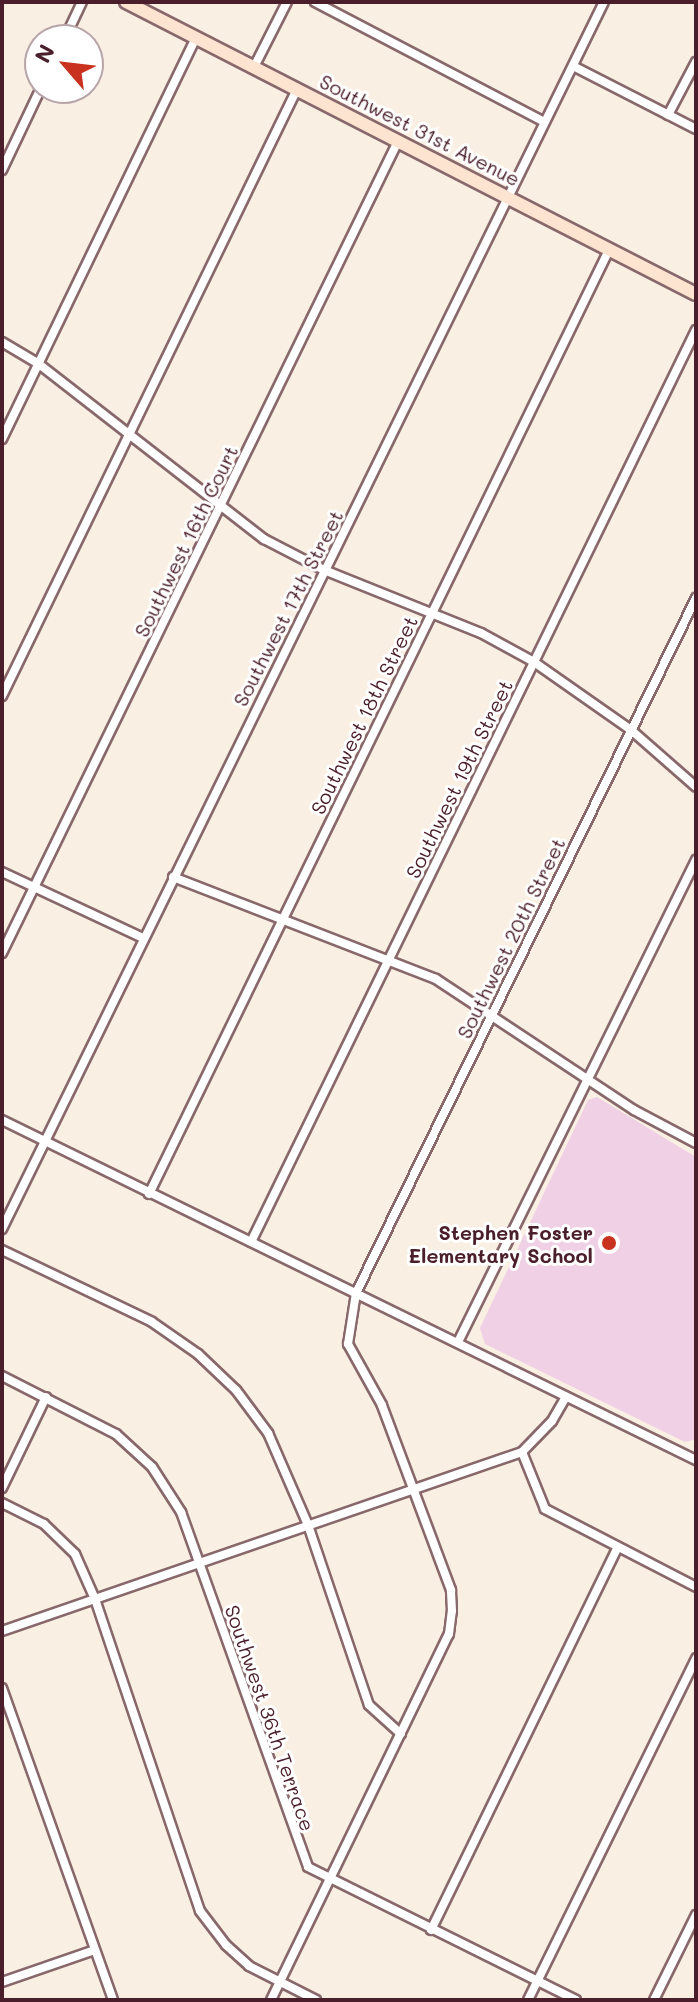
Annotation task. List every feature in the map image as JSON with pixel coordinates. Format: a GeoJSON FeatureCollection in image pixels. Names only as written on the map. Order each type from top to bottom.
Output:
{"type":"FeatureCollection","features":[{"type":"Feature","properties":{"kind":"street"},"geometry":{"type":"LineString","coordinates":[[72,24],[82,2]]}},
{"type":"Feature","properties":{"kind":"street","name":"Southwest 31st Avenue"},"geometry":{"type":"LineString","coordinates":[[126,2],[696,294]]}},
{"type":"Feature","properties":{"kind":"street"},"geometry":{"type":"LineString","coordinates":[[254,67],[287,2]]}},
{"type":"Feature","properties":{"kind":"street"},"geometry":{"type":"LineString","coordinates":[[315,2],[545,122]]}},
{"type":"Feature","properties":{"kind":"street","name":"Southwest 17th Street"},"geometry":{"type":"LineString","coordinates":[[2,1229],[604,2]]}},
{"type":"Feature","properties":{"kind":"street"},"geometry":{"type":"LineString","coordinates":[[2,439],[196,38]]}},
{"type":"Feature","properties":{"kind":"street"},"geometry":{"type":"LineString","coordinates":[[668,115],[696,62]]}},
{"type":"Feature","properties":{"kind":"street"},"geometry":{"type":"LineString","coordinates":[[573,66],[696,129]]}},
{"type":"Feature","properties":{"kind":"street"},"geometry":{"type":"LineString","coordinates":[[2,696],[297,89]]}},
{"type":"Feature","properties":{"kind":"street"},"geometry":{"type":"LineString","coordinates":[[2,170],[33,104]]}},
{"type":"Feature","properties":{"kind":"street","name":"Southwest 16th Court"},"geometry":{"type":"LineString","coordinates":[[2,953],[398,141]]}},
{"type":"Feature","properties":{"kind":"street","name":"Southwest 18th Street"},"geometry":{"type":"LineString","coordinates":[[149,1194],[609,250]]}},
{"type":"Feature","properties":{"kind":"street","name":"Southwest 19th Street"},"geometry":{"type":"LineString","coordinates":[[251,1242],[696,330]]}},
{"type":"Feature","properties":{"kind":"street"},"geometry":{"type":"LineString","coordinates":[[2,342],[39,364],[264,539],[324,570],[432,612],[534,662],[631,730],[696,787]]}},
{"type":"Feature","properties":{"kind":"street","name":"Southwest 20th Street"},"geometry":{"type":"LineString","coordinates":[[271,2000],[449,1634],[452,1611],[451,1590],[415,1489],[382,1405],[348,1344],[356,1293],[696,598]]}},
{"type":"Feature","properties":{"kind":"street"},"geometry":{"type":"LineString","coordinates":[[458,1342],[696,860]]}},
{"type":"Feature","properties":{"kind":"street"},"geometry":{"type":"LineString","coordinates":[[2,872],[143,938]]}},
{"type":"Feature","properties":{"kind":"street"},"geometry":{"type":"LineString","coordinates":[[173,877],[390,958],[492,1013],[588,1079],[694,1142],[696,1130]]}},
{"type":"Feature","properties":{"kind":"street"},"geometry":{"type":"LineString","coordinates":[[2,1120],[696,1460]]}},
{"type":"Feature","properties":{"kind":"street"},"geometry":{"type":"LineString","coordinates":[[2,1250],[152,1322],[198,1354],[236,1390],[268,1433],[308,1525],[369,1705],[401,1734]]}},
{"type":"Feature","properties":{"kind":"street","name":"Southwest 36th Terrace"},"geometry":{"type":"LineString","coordinates":[[2,1376],[116,1434],[152,1467],[181,1512],[297,1847],[308,1867],[330,1881],[576,2000]]}},
{"type":"Feature","properties":{"kind":"street"},"geometry":{"type":"LineString","coordinates":[[2,1488],[46,1397]]}},
{"type":"Feature","properties":{"kind":"street"},"geometry":{"type":"LineString","coordinates":[[2,1631],[522,1452],[566,1397]]}},
{"type":"Feature","properties":{"kind":"street"},"geometry":{"type":"LineString","coordinates":[[522,1452],[545,1509],[696,1587]]}},
{"type":"Feature","properties":{"kind":"street"},"geometry":{"type":"LineString","coordinates":[[2,1503],[62,1538],[95,1599],[200,1911],[226,1945],[279,1982],[316,2000]]}},
{"type":"Feature","properties":{"kind":"street"},"geometry":{"type":"LineString","coordinates":[[431,1930],[617,1548]]}},
{"type":"Feature","properties":{"kind":"street"},"geometry":{"type":"LineString","coordinates":[[528,2000],[696,1658]]}},
{"type":"Feature","properties":{"kind":"street"},"geometry":{"type":"LineString","coordinates":[[2,1688],[92,1951],[113,2000]]}},
{"type":"Feature","properties":{"kind":"street"},"geometry":{"type":"LineString","coordinates":[[654,2000],[696,1915]]}},
{"type":"Feature","properties":{"kind":"street"},"geometry":{"type":"LineString","coordinates":[[2,1982],[92,1951]]}},
{"type":"Feature","properties":{"kind":"shaded area","name":"Stephen Foster Elementary School"},"geometry":{"type":"Polygon","coordinates":[[[597,1097],[696,1157],[696,1439],[685,1442],[485,1344],[480,1328],[588,1100],[597,1097]]]}},
{"type":"Feature","properties":{"kind":"place","name":"Stephen Foster Elementary School"},"geometry":{"type":"Point","coordinates":[609,1243]}}]}
